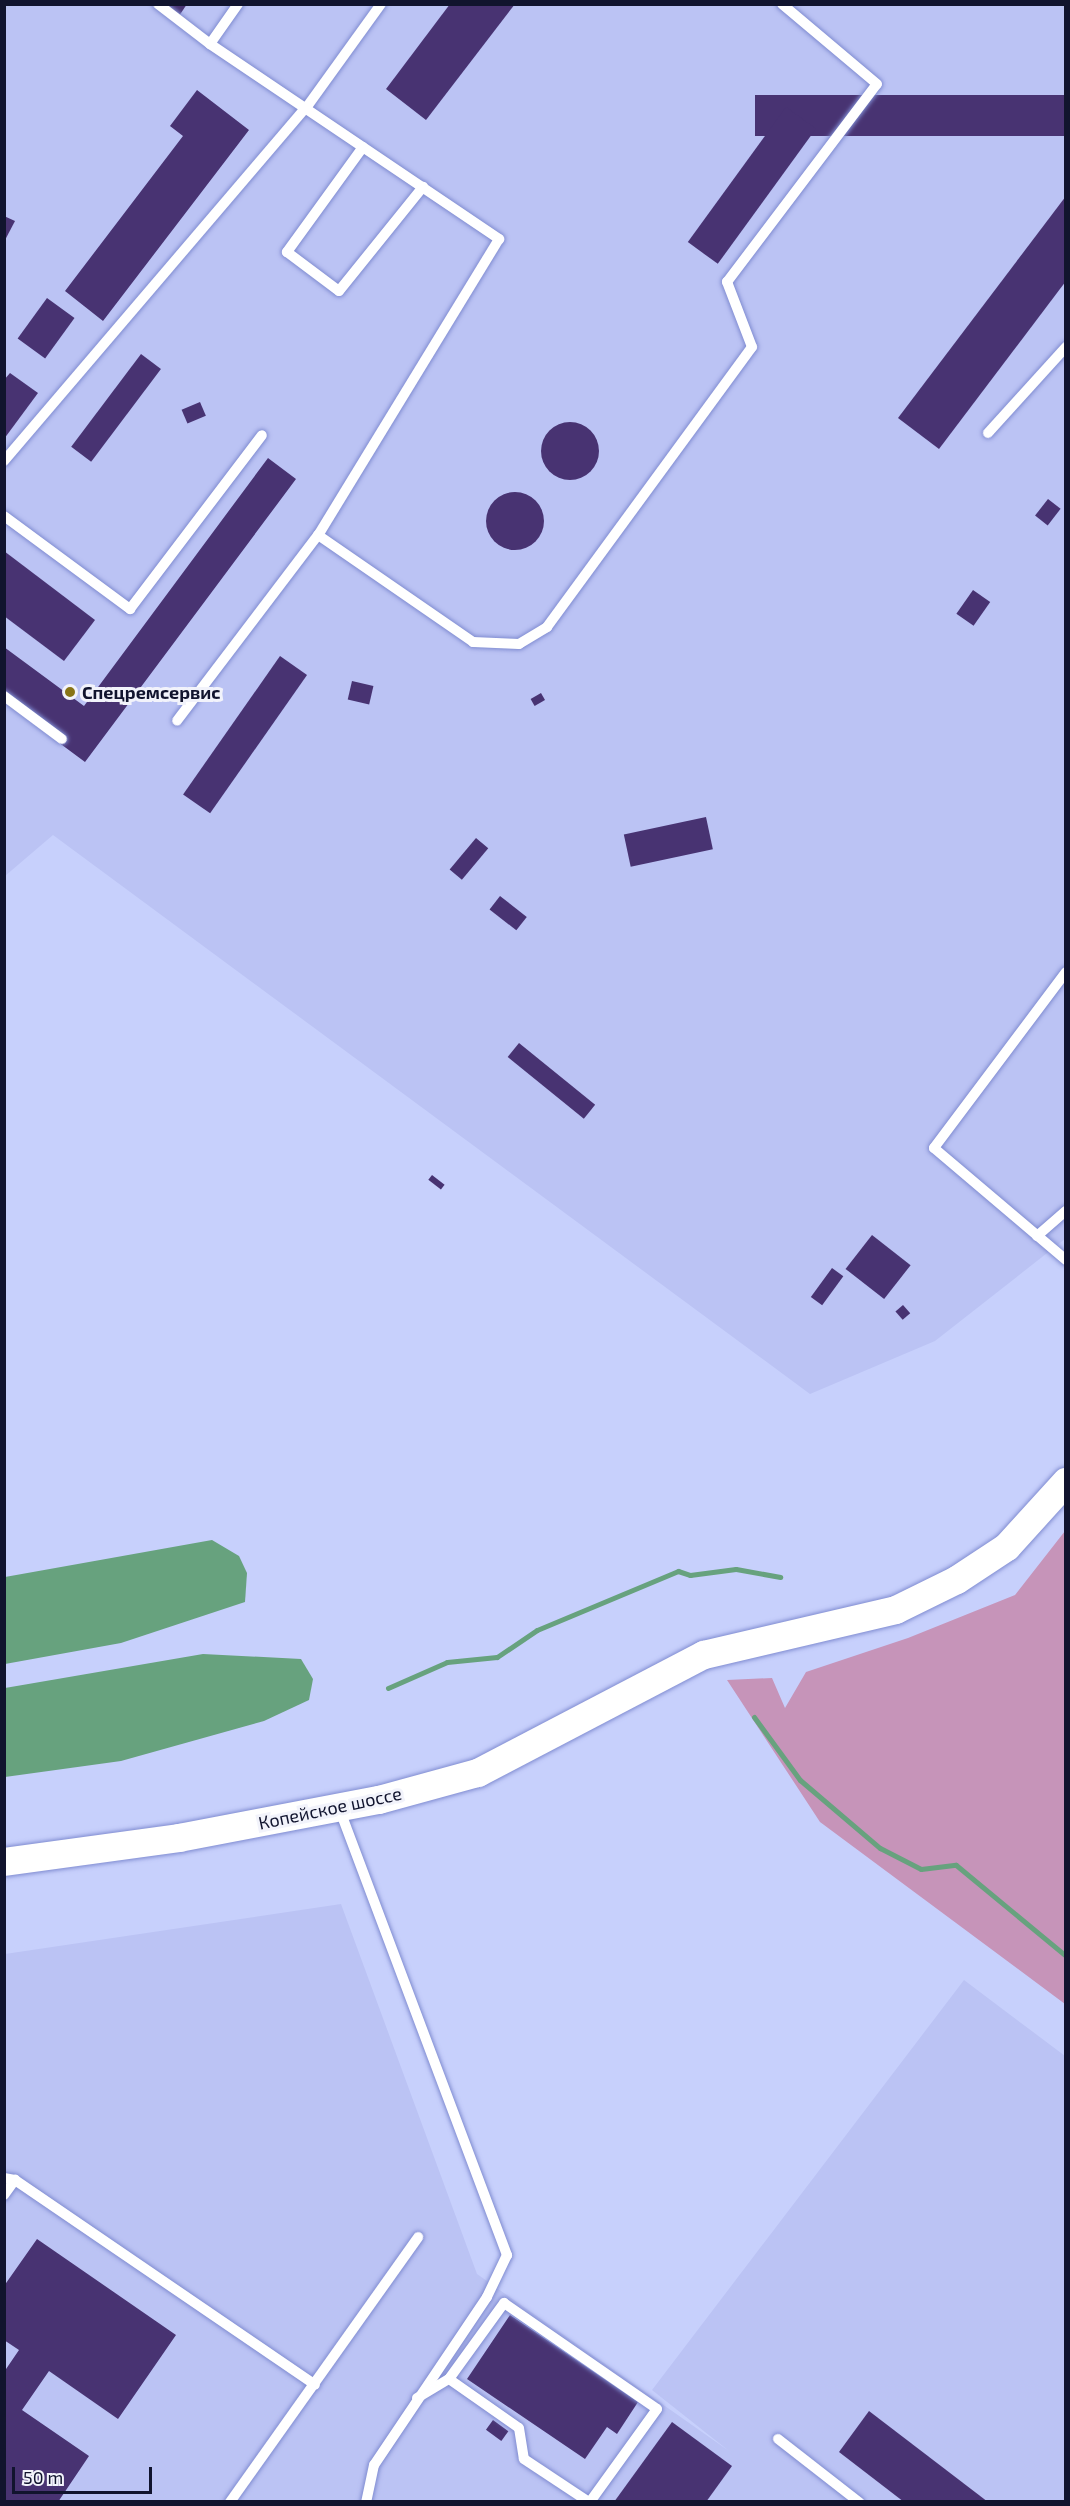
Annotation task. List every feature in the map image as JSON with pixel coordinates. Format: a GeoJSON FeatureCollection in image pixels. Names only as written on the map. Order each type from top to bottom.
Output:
{"type":"FeatureCollection","features":[{"type":"Feature","properties":{"kind":"street","name":"Копейское шоссе"},"geometry":{"type":"LineString","coordinates":[[4,1862],[179,1838],[339,1808],[478,1773],[704,1655],[896,1610],[957,1580],[1007,1547],[1065,1482]]}},
{"type":"Feature","properties":{"kind":"lane"},"geometry":{"type":"LineString","coordinates":[[158,4],[210,44],[499,239],[318,535],[177,721]]}},
{"type":"Feature","properties":{"kind":"lane"},"geometry":{"type":"LineString","coordinates":[[210,44],[238,4]]}},
{"type":"Feature","properties":{"kind":"lane"},"geometry":{"type":"LineString","coordinates":[[4,460],[306,108],[381,4]]}},
{"type":"Feature","properties":{"kind":"lane"},"geometry":{"type":"LineString","coordinates":[[318,535],[473,642],[519,644],[547,627],[752,347],[727,282],[878,84],[782,4]]}},
{"type":"Feature","properties":{"kind":"lane"},"geometry":{"type":"LineString","coordinates":[[363,147],[287,252],[339,291],[423,187]]}},
{"type":"Feature","properties":{"kind":"lane"},"geometry":{"type":"LineString","coordinates":[[988,433],[1065,347]]}},
{"type":"Feature","properties":{"kind":"lane"},"geometry":{"type":"LineString","coordinates":[[4,516],[130,609],[262,435]]}},
{"type":"Feature","properties":{"kind":"lane"},"geometry":{"type":"LineString","coordinates":[[4,696],[62,739]]}},
{"type":"Feature","properties":{"kind":"lane"},"geometry":{"type":"LineString","coordinates":[[1065,972],[934,1148],[1065,1260]]}},
{"type":"Feature","properties":{"kind":"lane"},"geometry":{"type":"LineString","coordinates":[[1037,1236],[1065,1210]]}},
{"type":"Feature","properties":{"kind":"lane"},"geometry":{"type":"LineString","coordinates":[[339,1808],[507,2255],[487,2297],[414,2400],[374,2464],[366,2502]]}},
{"type":"Feature","properties":{"kind":"lane"},"geometry":{"type":"LineString","coordinates":[[4,2195],[10,2179],[315,2385]]}},
{"type":"Feature","properties":{"kind":"lane"},"geometry":{"type":"LineString","coordinates":[[230,2502],[315,2385],[417,2236]]}},
{"type":"Feature","properties":{"kind":"lane"},"geometry":{"type":"LineString","coordinates":[[414,2400],[449,2379],[504,2302],[657,2409],[589,2502],[524,2459],[519,2428],[449,2379]]}},
{"type":"Feature","properties":{"kind":"lane"},"geometry":{"type":"LineString","coordinates":[[778,2439],[859,2502]]}},
{"type":"Feature","properties":{"kind":"shaded area"},"geometry":{"type":"Polygon","coordinates":[[[5,5],[1065,5],[1065,1239],[935,1341],[810,1394],[53,835],[5,876],[5,5]]]}},
{"type":"Feature","properties":{"kind":"shaded area"},"geometry":{"type":"Polygon","coordinates":[[[1065,1531],[1065,2004],[820,1822],[727,1680],[772,1678],[785,1708],[806,1672],[908,1638],[1015,1595],[1065,1531]]]}},
{"type":"Feature","properties":{"kind":"shaded area"},"geometry":{"type":"Polygon","coordinates":[[[212,1540],[239,1556],[247,1573],[245,1602],[121,1643],[5,1664],[5,1577],[212,1540]]]}},
{"type":"Feature","properties":{"kind":"shaded area"},"geometry":{"type":"Polygon","coordinates":[[[203,1654],[301,1659],[313,1679],[309,1700],[264,1721],[121,1761],[5,1777],[5,1688],[203,1654]]]}},
{"type":"Feature","properties":{"kind":"shaded area"},"geometry":{"type":"Polygon","coordinates":[[[341,1904],[477,2274],[729,2451],[652,2390],[964,1980],[1065,2056],[1065,2501],[5,2502],[5,1954],[341,1904]]]}},
{"type":"Feature","properties":{"kind":"building"},"geometry":{"type":"Polygon","coordinates":[[[164,4],[187,4],[179,16],[164,4]]]}},
{"type":"Feature","properties":{"kind":"building"},"geometry":{"type":"Polygon","coordinates":[[[450,4],[515,4],[426,120],[386,89],[450,4]]]}},
{"type":"Feature","properties":{"kind":"building"},"geometry":{"type":"Polygon","coordinates":[[[197,90],[249,130],[103,321],[65,291],[183,136],[170,126],[197,90]]]}},
{"type":"Feature","properties":{"kind":"building"},"geometry":{"type":"Polygon","coordinates":[[[755,95],[1066,95],[1066,136],[755,136],[755,95]]]}},
{"type":"Feature","properties":{"kind":"building"},"geometry":{"type":"Polygon","coordinates":[[[786,107],[816,129],[718,264],[688,242],[786,107]]]}},
{"type":"Feature","properties":{"kind":"building"},"geometry":{"type":"Polygon","coordinates":[[[1066,196],[1066,281],[939,449],[898,418],[1066,196]]]}},
{"type":"Feature","properties":{"kind":"building"},"geometry":{"type":"Polygon","coordinates":[[[4,216],[15,221],[4,242],[4,216]]]}},
{"type":"Feature","properties":{"kind":"building"},"geometry":{"type":"Polygon","coordinates":[[[47,298],[75,318],[45,358],[18,338],[47,298]]]}},
{"type":"Feature","properties":{"kind":"building"},"geometry":{"type":"Polygon","coordinates":[[[141,354],[161,369],[91,462],[71,447],[141,354]]]}},
{"type":"Feature","properties":{"kind":"building"},"geometry":{"type":"Polygon","coordinates":[[[10,373],[38,393],[4,439],[4,380],[10,373]]]}},
{"type":"Feature","properties":{"kind":"building"},"geometry":{"type":"Polygon","coordinates":[[[200,402],[206,416],[187,424],[182,410],[200,402]]]}},
{"type":"Feature","properties":{"kind":"building"},"geometry":{"type":"Polygon","coordinates":[[[564,422],[576,422],[591,430],[599,445],[599,457],[591,472],[576,480],[564,480],[549,472],[541,457],[541,445],[549,430],[564,422]]]}},
{"type":"Feature","properties":{"kind":"building"},"geometry":{"type":"Polygon","coordinates":[[[268,458],[296,479],[85,762],[4,702],[4,647],[84,706],[268,458]]]}},
{"type":"Feature","properties":{"kind":"building"},"geometry":{"type":"Polygon","coordinates":[[[509,492],[521,492],[536,500],[544,515],[544,527],[536,542],[521,550],[509,550],[494,542],[486,527],[486,515],[494,500],[509,492]]]}},
{"type":"Feature","properties":{"kind":"building"},"geometry":{"type":"Polygon","coordinates":[[[1048,499],[1061,509],[1048,525],[1035,516],[1048,499]]]}},
{"type":"Feature","properties":{"kind":"building"},"geometry":{"type":"Polygon","coordinates":[[[4,551],[95,620],[64,661],[4,616],[4,551]]]}},
{"type":"Feature","properties":{"kind":"building"},"geometry":{"type":"Polygon","coordinates":[[[973,590],[990,602],[974,626],[956,614],[973,590]]]}},
{"type":"Feature","properties":{"kind":"building"},"geometry":{"type":"Polygon","coordinates":[[[280,656],[307,675],[210,813],[183,794],[280,656]]]}},
{"type":"Feature","properties":{"kind":"building"},"geometry":{"type":"Polygon","coordinates":[[[352,681],[373,686],[369,704],[348,700],[352,681]]]}},
{"type":"Feature","properties":{"kind":"building"},"geometry":{"type":"Polygon","coordinates":[[[541,693],[545,700],[535,706],[531,699],[541,693]]]}},
{"type":"Feature","properties":{"kind":"building"},"geometry":{"type":"Polygon","coordinates":[[[706,817],[713,849],[631,867],[624,834],[706,817]]]}},
{"type":"Feature","properties":{"kind":"building"},"geometry":{"type":"Polygon","coordinates":[[[476,838],[488,848],[462,880],[450,869],[476,838]]]}},
{"type":"Feature","properties":{"kind":"building"},"geometry":{"type":"Polygon","coordinates":[[[500,896],[527,917],[516,930],[490,909],[500,896]]]}},
{"type":"Feature","properties":{"kind":"building"},"geometry":{"type":"Polygon","coordinates":[[[519,1043],[595,1105],[584,1119],[508,1057],[519,1043]]]}},
{"type":"Feature","properties":{"kind":"building"},"geometry":{"type":"Polygon","coordinates":[[[432,1175],[445,1185],[441,1190],[428,1180],[432,1175]]]}},
{"type":"Feature","properties":{"kind":"building"},"geometry":{"type":"Polygon","coordinates":[[[872,1235],[911,1265],[884,1299],[846,1269],[872,1235]]]}},
{"type":"Feature","properties":{"kind":"building"},"geometry":{"type":"Polygon","coordinates":[[[832,1268],[843,1276],[822,1305],[811,1297],[832,1268]]]}},
{"type":"Feature","properties":{"kind":"building"},"geometry":{"type":"Polygon","coordinates":[[[903,1305],[910,1313],[903,1320],[895,1312],[903,1305]]]}},
{"type":"Feature","properties":{"kind":"building"},"geometry":{"type":"Polygon","coordinates":[[[37,2239],[176,2335],[118,2419],[49,2371],[22,2410],[89,2456],[58,2502],[6,2502],[4,2372],[19,2350],[4,2340],[4,2286],[37,2239]]]}},
{"type":"Feature","properties":{"kind":"building"},"geometry":{"type":"Polygon","coordinates":[[[510,2315],[638,2402],[617,2434],[607,2427],[585,2459],[467,2379],[510,2315]]]}},
{"type":"Feature","properties":{"kind":"building"},"geometry":{"type":"Polygon","coordinates":[[[869,2411],[988,2502],[904,2502],[839,2452],[869,2411]]]}},
{"type":"Feature","properties":{"kind":"building"},"geometry":{"type":"Polygon","coordinates":[[[493,2420],[508,2431],[501,2441],[486,2430],[493,2420]]]}},
{"type":"Feature","properties":{"kind":"building"},"geometry":{"type":"Polygon","coordinates":[[[672,2422],[732,2466],[706,2502],[614,2502],[672,2422]]]}},
{"type":"Feature","properties":{"kind":"waterway"},"geometry":{"type":"LineString","coordinates":[[388,1688],[447,1662],[497,1657],[537,1630],[678,1571],[690,1575],[736,1569],[780,1577]]}},
{"type":"Feature","properties":{"kind":"waterway"},"geometry":{"type":"LineString","coordinates":[[754,1717],[800,1780],[880,1848],[921,1869],[956,1865],[1066,1956]]}},
{"type":"Feature","properties":{"kind":"place","name":"Спецремсервис"},"geometry":{"type":"Point","coordinates":[70,692]}}]}
